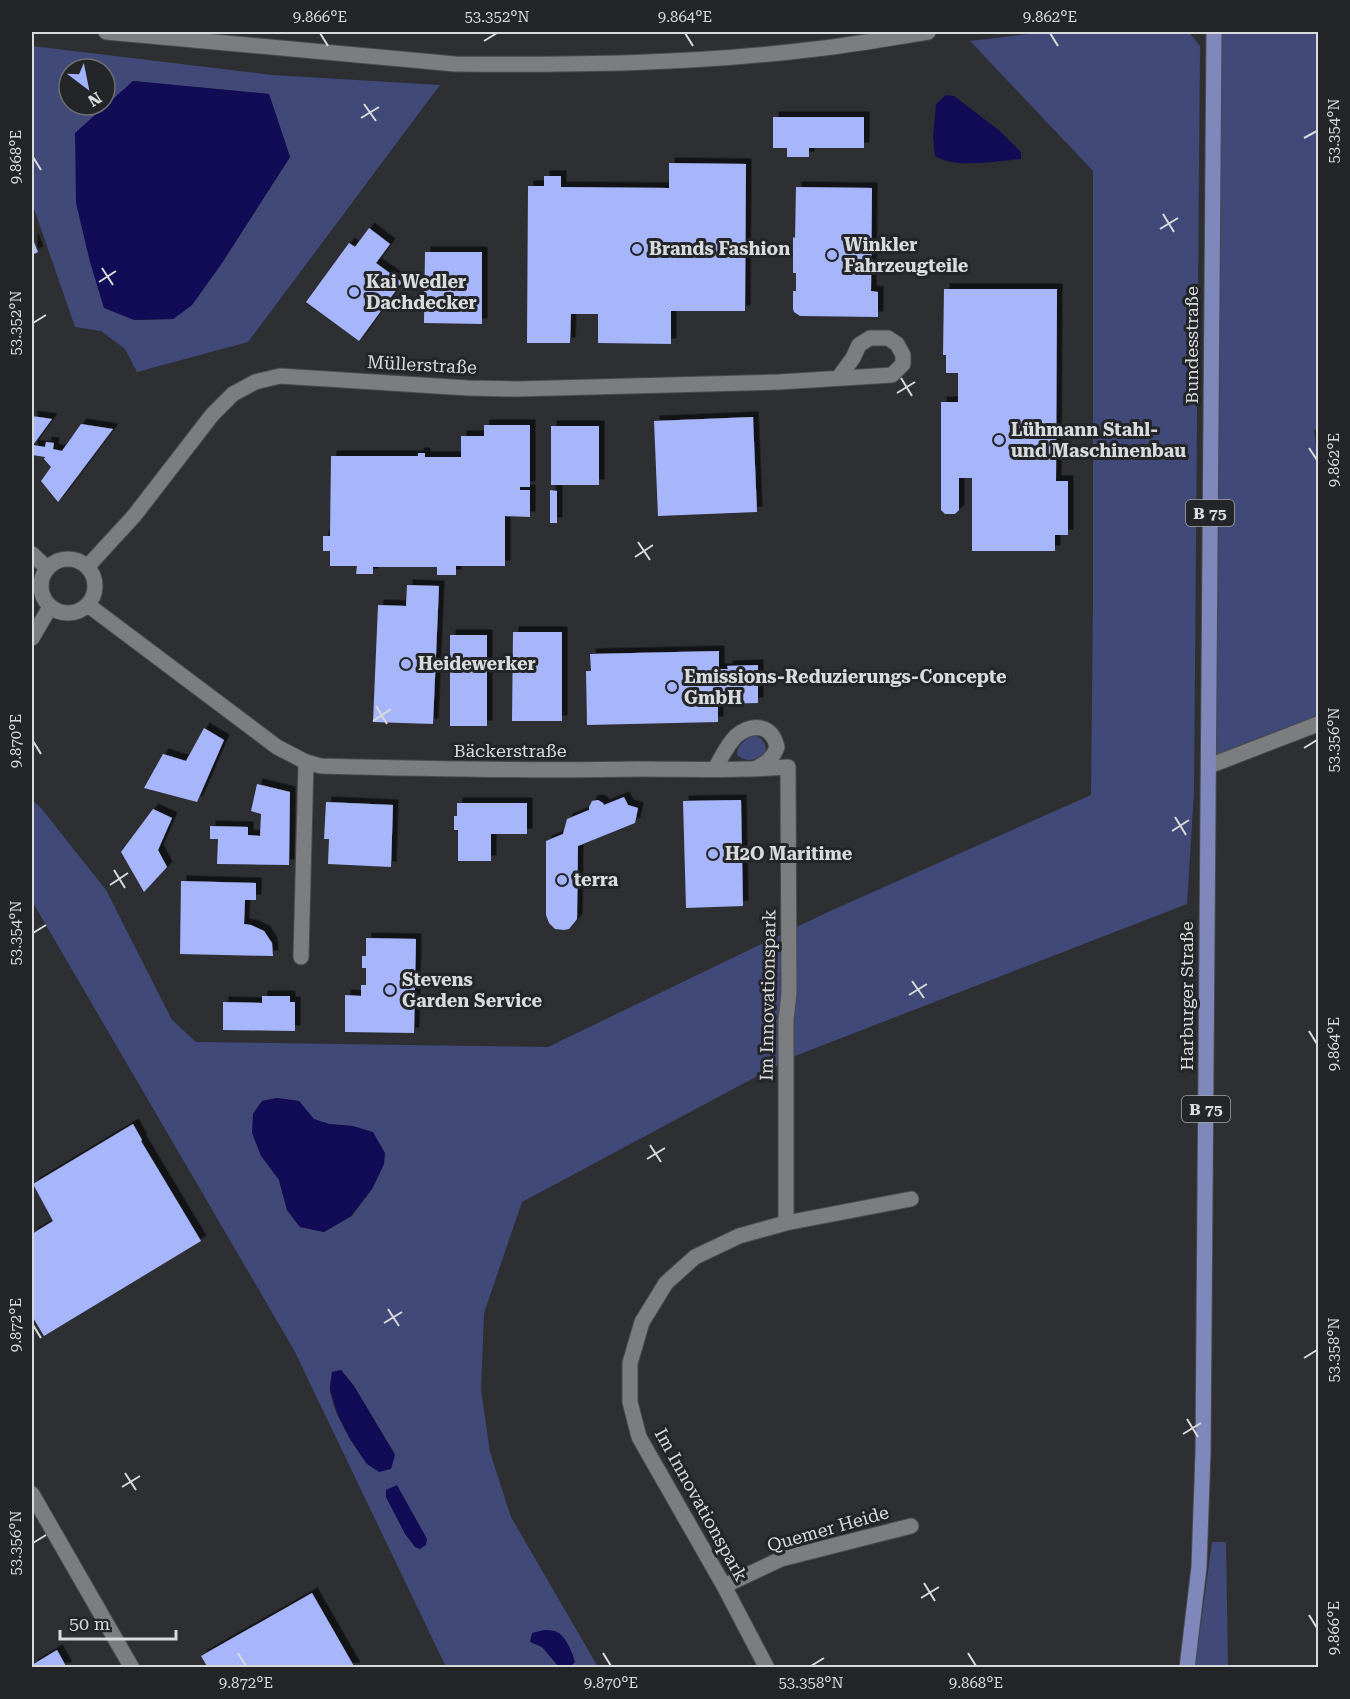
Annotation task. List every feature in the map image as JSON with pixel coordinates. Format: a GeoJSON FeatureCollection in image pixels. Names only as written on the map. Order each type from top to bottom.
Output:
{"type":"FeatureCollection","features":[{"type":"Feature","properties":{"kind":"main road","name":"Bundesstraße"},"geometry":{"type":"LineString","coordinates":[[1209,766],[1214,32]]}},
{"type":"Feature","properties":{"kind":"main road","name":"Harburger Straße"},"geometry":{"type":"LineString","coordinates":[[1186,1668],[1199,1567],[1203,1453],[1209,766]]}},
{"type":"Feature","properties":{"kind":"street"},"geometry":{"type":"LineString","coordinates":[[106,32],[455,64],[500,65],[696,60],[815,49],[928,32]]}},
{"type":"Feature","properties":{"kind":"street","name":"Müllerstraße"},"geometry":{"type":"LineString","coordinates":[[88,566],[132,518],[213,415],[233,394],[255,382],[280,376],[516,389],[779,382],[839,377]]}},
{"type":"Feature","properties":{"kind":"street"},"geometry":{"type":"LineString","coordinates":[[32,554],[47,568]]}},
{"type":"Feature","properties":{"kind":"street"},"geometry":{"type":"LineString","coordinates":[[67,558],[78,560],[88,566],[94,575],[96,585],[94,596],[88,605],[80,611],[69,613],[59,612],[50,606],[40,588],[47,568],[56,561],[67,558]]}},
{"type":"Feature","properties":{"kind":"street","name":"Bäckerstraße"},"geometry":{"type":"LineString","coordinates":[[88,605],[277,747],[306,762],[321,766],[443,770],[753,770],[788,767]]}},
{"type":"Feature","properties":{"kind":"street"},"geometry":{"type":"LineString","coordinates":[[32,638],[50,606]]}},
{"type":"Feature","properties":{"kind":"street"},"geometry":{"type":"LineString","coordinates":[[1209,766],[1318,724]]}},
{"type":"Feature","properties":{"kind":"street"},"geometry":{"type":"LineString","coordinates":[[715,769],[737,736],[756,727],[772,733],[777,747],[770,760],[753,770]]}},
{"type":"Feature","properties":{"kind":"street"},"geometry":{"type":"LineString","coordinates":[[301,957],[306,762]]}},
{"type":"Feature","properties":{"kind":"street","name":"Im Innovationspark"},"geometry":{"type":"LineString","coordinates":[[786,1223],[786,1020],[789,993],[788,767]]}},
{"type":"Feature","properties":{"kind":"street","name":"Im Innovationspark"},"geometry":{"type":"LineString","coordinates":[[767,1668],[724,1586],[639,1437],[630,1402],[630,1363],[642,1322],[666,1283],[695,1257],[739,1236],[786,1223],[911,1199]]}},
{"type":"Feature","properties":{"kind":"street"},"geometry":{"type":"LineString","coordinates":[[32,1494],[132,1668]]}},
{"type":"Feature","properties":{"kind":"street","name":"Quemer Heide"},"geometry":{"type":"LineString","coordinates":[[724,1586],[781,1559],[911,1526]]}},
{"type":"Feature","properties":{"kind":"shaded area"},"geometry":{"type":"Polygon","coordinates":[[[1045,32],[1189,32],[1200,46],[1194,792],[1187,904],[795,1056],[522,1202],[484,1313],[481,1390],[490,1452],[511,1517],[598,1667],[570,1667],[574,1662],[573,1654],[542,1647],[559,1667],[446,1667],[294,1350],[32,901],[32,800],[41,808],[106,890],[172,1020],[196,1042],[548,1047],[828,912],[1091,795],[1093,171],[970,41],[1045,32]],[[277,1098],[262,1101],[253,1114],[279,1180],[287,1210],[300,1227],[324,1232],[352,1216],[372,1189],[384,1164],[353,1126],[329,1124],[313,1119],[298,1101],[277,1098]],[[341,1370],[332,1372],[330,1389],[332,1401],[345,1429],[367,1464],[395,1454],[354,1386],[341,1370]],[[401,1492],[386,1497],[395,1513],[416,1522],[401,1492]]]}},
{"type":"Feature","properties":{"kind":"shaded area"},"geometry":{"type":"Polygon","coordinates":[[[1214,32],[1318,32],[1318,429],[1314,430],[1318,466],[1318,722],[1209,766],[1214,32]]]}},
{"type":"Feature","properties":{"kind":"shaded area"},"geometry":{"type":"Polygon","coordinates":[[[32,46],[273,75],[440,85],[248,342],[137,372],[125,349],[101,331],[75,327],[32,203],[32,46]],[[133,81],[134,320],[173,319],[192,305],[222,263],[290,157],[269,94],[133,81]]]}},
{"type":"Feature","properties":{"kind":"shaded area"},"geometry":{"type":"Polygon","coordinates":[[[133,81],[269,94],[290,157],[222,263],[192,305],[173,319],[134,320],[104,308],[90,262],[76,203],[75,133],[93,117],[117,117],[117,95],[133,81]]]}},
{"type":"Feature","properties":{"kind":"shaded area"},"geometry":{"type":"Polygon","coordinates":[[[946,95],[954,96],[1000,131],[1021,152],[1021,159],[965,163],[943,160],[935,156],[933,137],[936,104],[946,95]]]}},
{"type":"Feature","properties":{"kind":"shaded area"},"geometry":{"type":"Polygon","coordinates":[[[755,735],[763,742],[766,752],[752,760],[737,755],[740,745],[755,735]]]}},
{"type":"Feature","properties":{"kind":"shaded area"},"geometry":{"type":"Polygon","coordinates":[[[277,1098],[299,1101],[314,1119],[373,1132],[385,1153],[384,1164],[372,1189],[351,1216],[324,1232],[300,1227],[287,1210],[279,1180],[261,1156],[252,1133],[253,1114],[262,1101],[277,1098]]]}},
{"type":"Feature","properties":{"kind":"shaded area"},"geometry":{"type":"Polygon","coordinates":[[[341,1370],[354,1386],[395,1455],[391,1469],[379,1472],[367,1464],[350,1439],[337,1413],[330,1389],[332,1372],[341,1370]]]}},
{"type":"Feature","properties":{"kind":"shaded area"},"geometry":{"type":"Polygon","coordinates":[[[397,1485],[427,1539],[426,1545],[420,1549],[415,1547],[405,1534],[386,1497],[386,1490],[397,1485]]]}},
{"type":"Feature","properties":{"kind":"shaded area"},"geometry":{"type":"Polygon","coordinates":[[[1212,1542],[1226,1542],[1228,1667],[1195,1667],[1212,1542]]]}},
{"type":"Feature","properties":{"kind":"shaded area"},"geometry":{"type":"Polygon","coordinates":[[[544,1630],[555,1631],[565,1640],[575,1662],[570,1667],[559,1667],[542,1647],[530,1642],[532,1633],[544,1630]]]}},
{"type":"Feature","properties":{"kind":"building"},"geometry":{"type":"Polygon","coordinates":[[[773,117],[864,117],[864,148],[809,148],[809,157],[787,157],[787,148],[773,148],[773,117]]]}},
{"type":"Feature","properties":{"kind":"building","name":"Brands Fashion"},"geometry":{"type":"Polygon","coordinates":[[[669,163],[746,164],[745,311],[671,311],[671,344],[598,343],[598,314],[571,314],[570,343],[527,343],[528,186],[544,186],[544,176],[561,176],[561,187],[669,188],[669,163]]]}},
{"type":"Feature","properties":{"kind":"building","name":"Winkler Fahrzeugteile"},"geometry":{"type":"Polygon","coordinates":[[[796,187],[872,188],[871,291],[878,292],[878,317],[800,316],[794,312],[793,291],[796,291],[796,273],[793,273],[793,237],[795,238],[796,187]]]}},
{"type":"Feature","properties":{"kind":"building","name":"Kai Wedler Dachdecker"},"geometry":{"type":"Polygon","coordinates":[[[369,228],[390,244],[376,263],[402,282],[359,341],[306,302],[349,243],[355,247],[369,228]]]}},
{"type":"Feature","properties":{"kind":"building"},"geometry":{"type":"Polygon","coordinates":[[[32,237],[38,252],[32,255],[32,237]]]}},
{"type":"Feature","properties":{"kind":"building"},"geometry":{"type":"Polygon","coordinates":[[[425,252],[482,252],[482,324],[424,323],[425,252]]]}},
{"type":"Feature","properties":{"kind":"building","name":"Lühmann Stahl- und Maschinenbau"},"geometry":{"type":"Polygon","coordinates":[[[944,289],[1057,289],[1056,481],[1068,481],[1068,535],[1055,535],[1055,551],[972,551],[972,478],[959,478],[959,510],[955,514],[945,514],[941,510],[941,402],[958,402],[958,373],[946,373],[946,355],[943,355],[944,289]]]}},
{"type":"Feature","properties":{"kind":"building"},"geometry":{"type":"Polygon","coordinates":[[[32,416],[52,419],[33,445],[45,447],[46,442],[54,443],[53,449],[62,451],[81,424],[113,429],[58,502],[41,481],[51,467],[44,459],[45,457],[32,455],[32,416]]]}},
{"type":"Feature","properties":{"kind":"building"},"geometry":{"type":"Polygon","coordinates":[[[753,417],[757,512],[658,516],[654,421],[753,417]]]}},
{"type":"Feature","properties":{"kind":"building"},"geometry":{"type":"Polygon","coordinates":[[[484,425],[530,425],[530,487],[520,487],[520,490],[530,490],[530,517],[505,516],[505,566],[456,566],[456,575],[437,575],[437,567],[373,567],[373,574],[356,574],[357,566],[330,566],[330,551],[323,551],[323,536],[330,536],[331,456],[418,456],[418,453],[425,453],[425,457],[461,457],[461,436],[484,436],[484,425]]]}},
{"type":"Feature","properties":{"kind":"building"},"geometry":{"type":"Polygon","coordinates":[[[551,426],[599,426],[599,485],[551,485],[551,426]]]}},
{"type":"Feature","properties":{"kind":"building"},"geometry":{"type":"Polygon","coordinates":[[[550,490],[557,491],[557,523],[550,523],[550,490]]]}},
{"type":"Feature","properties":{"kind":"building","name":"Heidewerker"},"geometry":{"type":"Polygon","coordinates":[[[407,585],[439,586],[433,724],[373,722],[378,605],[406,606],[407,585]]]}},
{"type":"Feature","properties":{"kind":"building"},"geometry":{"type":"Polygon","coordinates":[[[513,632],[562,632],[562,721],[512,721],[513,632]]]}},
{"type":"Feature","properties":{"kind":"building"},"geometry":{"type":"Polygon","coordinates":[[[450,635],[487,635],[487,726],[450,726],[450,635]]]}},
{"type":"Feature","properties":{"kind":"building","name":"Emissions-Reduzierungs-Concepte GmbH"},"geometry":{"type":"Polygon","coordinates":[[[719,651],[719,669],[728,669],[727,666],[758,665],[758,703],[718,704],[718,722],[587,725],[586,671],[591,671],[590,654],[719,651]]]}},
{"type":"Feature","properties":{"kind":"building"},"geometry":{"type":"Polygon","coordinates":[[[204,728],[224,740],[197,802],[144,788],[163,754],[186,761],[204,728]]]}},
{"type":"Feature","properties":{"kind":"building"},"geometry":{"type":"Polygon","coordinates":[[[257,784],[290,792],[289,865],[217,864],[218,839],[210,839],[210,826],[248,827],[248,835],[260,836],[261,814],[251,811],[257,784]]]}},
{"type":"Feature","properties":{"kind":"building","name":"terra"},"geometry":{"type":"Polygon","coordinates":[[[624,797],[628,805],[638,808],[635,823],[578,846],[577,919],[569,929],[555,929],[549,923],[546,915],[546,841],[563,834],[567,819],[589,810],[592,801],[598,800],[604,805],[624,797]]]}},
{"type":"Feature","properties":{"kind":"building","name":"H2O Maritime"},"geometry":{"type":"Polygon","coordinates":[[[741,800],[743,906],[686,908],[683,801],[741,800]]]}},
{"type":"Feature","properties":{"kind":"building"},"geometry":{"type":"Polygon","coordinates":[[[326,802],[393,805],[391,867],[328,864],[329,839],[324,839],[326,802]]]}},
{"type":"Feature","properties":{"kind":"building"},"geometry":{"type":"Polygon","coordinates":[[[457,803],[527,803],[527,834],[491,834],[491,861],[458,861],[458,830],[454,830],[457,803]]]}},
{"type":"Feature","properties":{"kind":"building"},"geometry":{"type":"Polygon","coordinates":[[[153,809],[172,818],[158,850],[167,867],[144,892],[121,852],[153,809]]]}},
{"type":"Feature","properties":{"kind":"building"},"geometry":{"type":"Polygon","coordinates":[[[181,881],[256,883],[256,900],[245,900],[244,924],[264,931],[272,943],[273,956],[180,954],[181,881]]]}},
{"type":"Feature","properties":{"kind":"building","name":"Stevens Garden Service"},"geometry":{"type":"Polygon","coordinates":[[[366,938],[416,939],[414,1033],[345,1032],[345,995],[361,996],[361,985],[366,985],[366,968],[362,968],[362,956],[366,956],[366,938]]]}},
{"type":"Feature","properties":{"kind":"building"},"geometry":{"type":"Polygon","coordinates":[[[262,996],[290,996],[290,1002],[295,1002],[295,1031],[223,1030],[223,1002],[262,1003],[262,996]]]}},
{"type":"Feature","properties":{"kind":"building"},"geometry":{"type":"Polygon","coordinates":[[[133,1124],[201,1241],[44,1336],[32,1316],[32,1234],[53,1221],[33,1184],[133,1124]]]}},
{"type":"Feature","properties":{"kind":"building"},"geometry":{"type":"Polygon","coordinates":[[[312,1593],[355,1668],[208,1668],[201,1656],[312,1593]]]}},
{"type":"Feature","properties":{"kind":"building"},"geometry":{"type":"Polygon","coordinates":[[[57,1650],[67,1668],[32,1668],[32,1665],[57,1650]]]}},
{"type":"Feature","properties":{"kind":"place","name":"Brands Fashion"},"geometry":{"type":"Point","coordinates":[637,249]}},
{"type":"Feature","properties":{"kind":"place","name":"Winkler Fahrzeugteile"},"geometry":{"type":"Point","coordinates":[832,255]}},
{"type":"Feature","properties":{"kind":"place","name":"Kai Wedler Dachdecker"},"geometry":{"type":"Point","coordinates":[354,292]}},
{"type":"Feature","properties":{"kind":"place","name":"Lühmann Stahl- und Maschinenbau"},"geometry":{"type":"Point","coordinates":[999,440]}},
{"type":"Feature","properties":{"kind":"place","name":"Heidewerker"},"geometry":{"type":"Point","coordinates":[406,664]}},
{"type":"Feature","properties":{"kind":"place","name":"Emissions-Reduzierungs-Concepte GmbH"},"geometry":{"type":"Point","coordinates":[672,687]}},
{"type":"Feature","properties":{"kind":"place","name":"H2O Maritime"},"geometry":{"type":"Point","coordinates":[713,854]}},
{"type":"Feature","properties":{"kind":"place","name":"terra"},"geometry":{"type":"Point","coordinates":[562,880]}},
{"type":"Feature","properties":{"kind":"place","name":"Stevens Garden Service"},"geometry":{"type":"Point","coordinates":[390,990]}}]}
